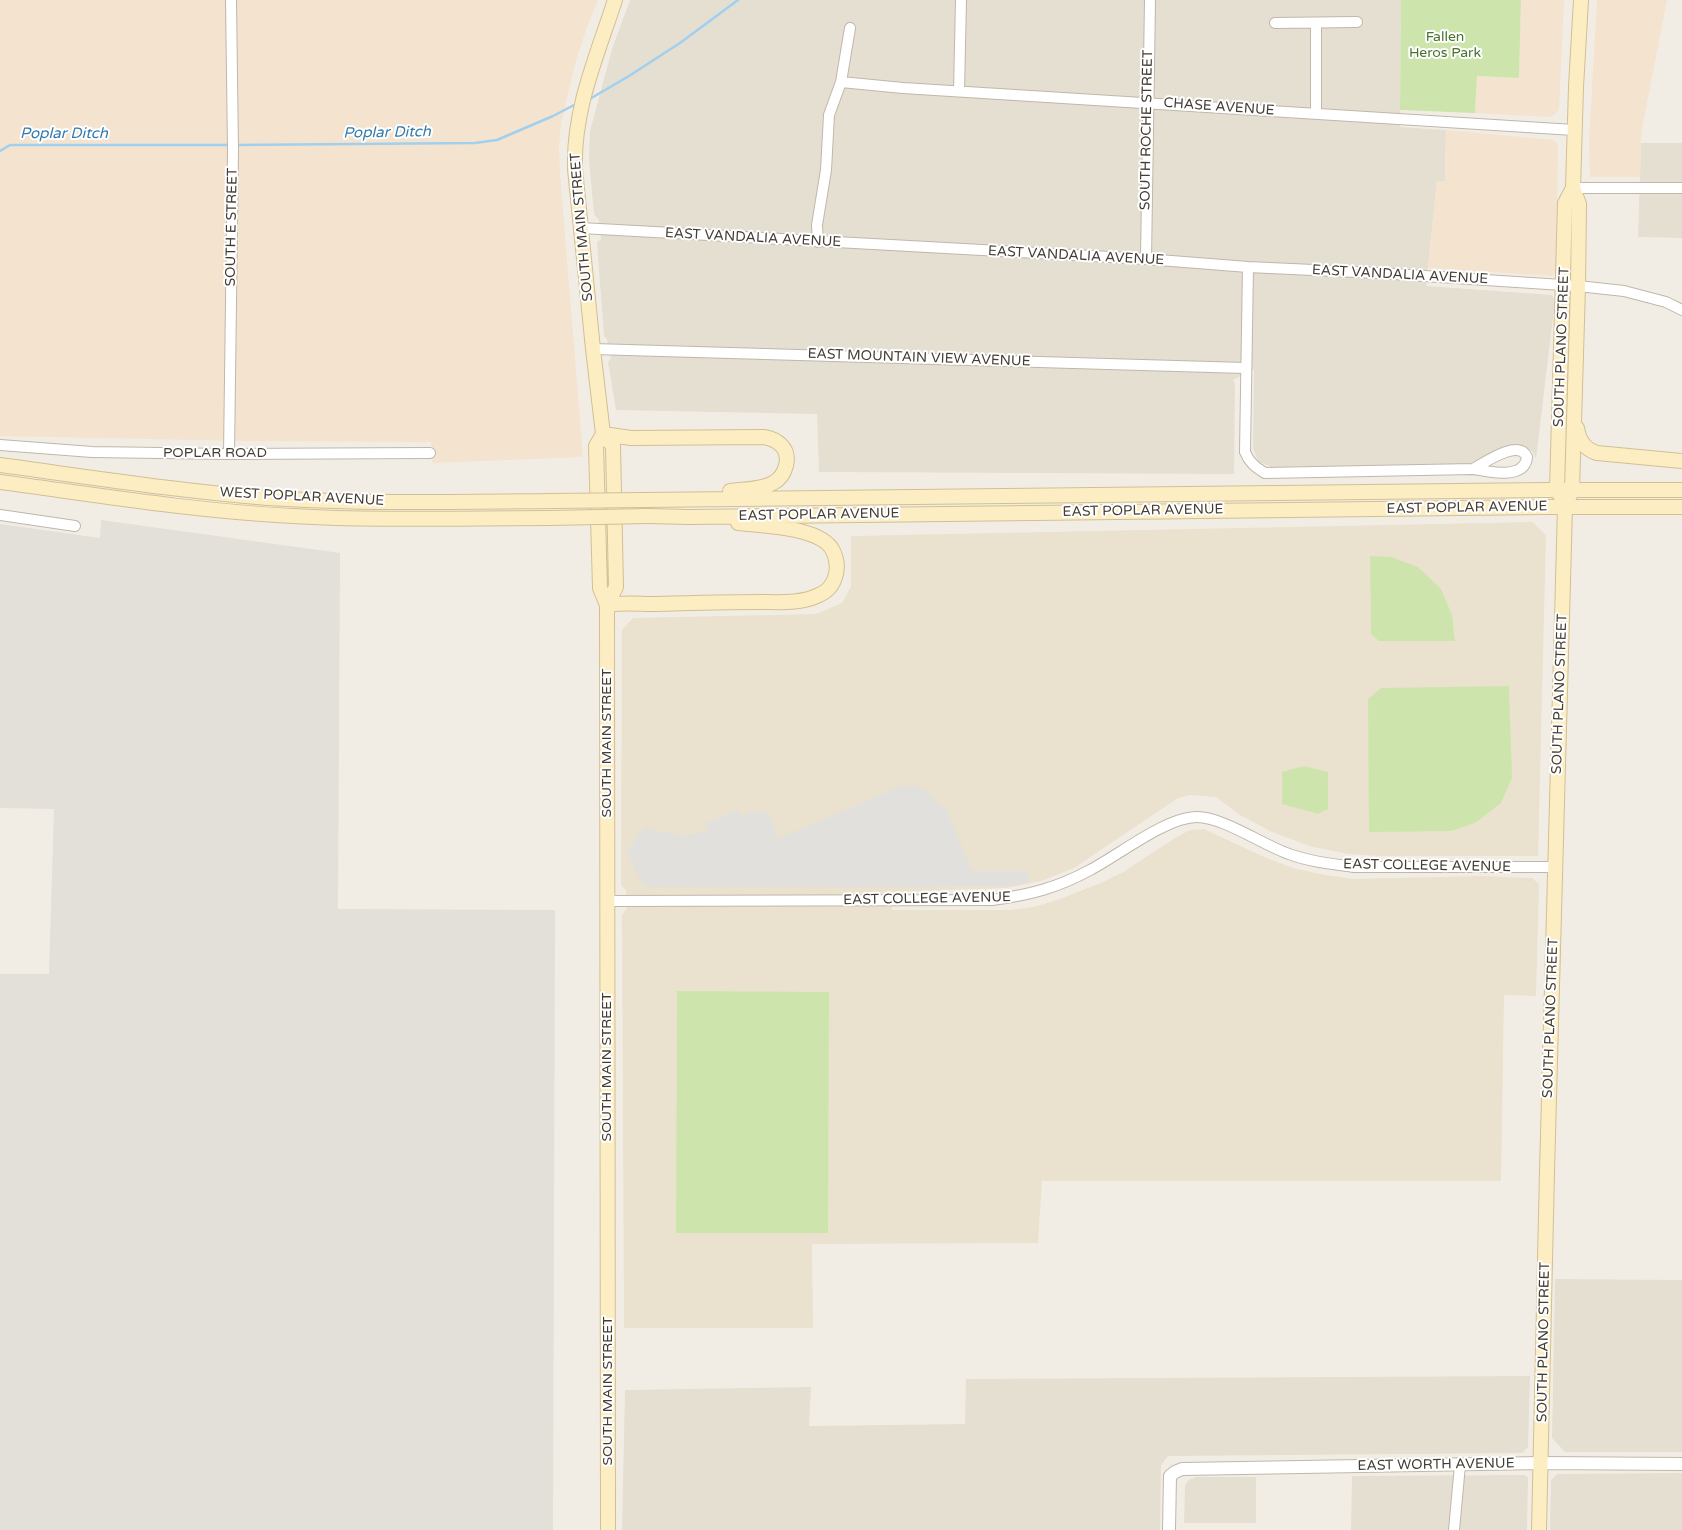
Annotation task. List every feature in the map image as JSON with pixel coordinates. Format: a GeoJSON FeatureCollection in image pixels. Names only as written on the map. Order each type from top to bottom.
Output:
{"type":"FeatureCollection","features":[{"type":"Feature","properties":{"kind":"main road","name":"SOUTH MAIN STREET"},"geometry":{"type":"LineString","coordinates":[[608,1530],[608,605],[600,588],[596,446],[603,434],[574,164],[575,138],[587,80],[615,0]]}},
{"type":"Feature","properties":{"kind":"main road","name":"SOUTH PLANO STREET"},"geometry":{"type":"LineString","coordinates":[[1539,1530],[1565,507],[1572,490],[1574,412],[1571,286],[1565,203],[1573,188],[1574,130],[1581,0]]}},
{"type":"Feature","properties":{"kind":"main road","name":"SOUTH PLANO STREET"},"geometry":{"type":"LineString","coordinates":[[1565,507],[1557,490],[1571,286]]}},
{"type":"Feature","properties":{"kind":"main road"},"geometry":{"type":"LineString","coordinates":[[1574,412],[1578,435],[1582,444],[1592,452],[1609,455],[1682,461]]}},
{"type":"Feature","properties":{"kind":"main road"},"geometry":{"type":"LineString","coordinates":[[603,434],[631,438],[764,437],[775,440],[780,444],[785,452],[786,462],[784,472],[778,480],[768,485],[644,500]]}},
{"type":"Feature","properties":{"kind":"main road","name":"WEST POPLAR AVENUE"},"geometry":{"type":"LineString","coordinates":[[0,465],[200,491],[268,498],[375,502],[606,500]]}},
{"type":"Feature","properties":{"kind":"main road","name":"WEST POPLAR AVENUE"},"geometry":{"type":"LineString","coordinates":[[0,482],[185,506],[291,516],[374,519],[604,517]]}},
{"type":"Feature","properties":{"kind":"main road","name":"EAST POPLAR AVENUE"},"geometry":{"type":"LineString","coordinates":[[606,500],[1682,490]]}},
{"type":"Feature","properties":{"kind":"main road","name":"EAST POPLAR AVENUE"},"geometry":{"type":"LineString","coordinates":[[604,517],[1682,507]]}},
{"type":"Feature","properties":{"kind":"main road"},"geometry":{"type":"LineString","coordinates":[[608,605],[622,603],[648,604],[802,600],[823,594],[828,590],[835,579],[837,566],[834,553],[828,543],[818,536],[804,532],[688,517]]}},
{"type":"Feature","properties":{"kind":"street","name":"SOUTH E STREET"},"geometry":{"type":"LineString","coordinates":[[229,454],[233,150],[231,0]]}},
{"type":"Feature","properties":{"kind":"street"},"geometry":{"type":"LineString","coordinates":[[958,91],[961,0]]}},
{"type":"Feature","properties":{"kind":"street","name":"SOUTH ROCHE STREET"},"geometry":{"type":"LineString","coordinates":[[1146,259],[1147,102],[1150,0]]}},
{"type":"Feature","properties":{"kind":"street"},"geometry":{"type":"LineString","coordinates":[[1275,24],[1357,22]]}},
{"type":"Feature","properties":{"kind":"street"},"geometry":{"type":"LineString","coordinates":[[1316,24],[1316,114]]}},
{"type":"Feature","properties":{"kind":"street"},"geometry":{"type":"LineString","coordinates":[[818,242],[817,225],[826,170],[829,115],[841,82],[850,28]]}},
{"type":"Feature","properties":{"kind":"street","name":"CHASE AVENUE"},"geometry":{"type":"LineString","coordinates":[[841,82],[903,88],[1147,102],[1574,130]]}},
{"type":"Feature","properties":{"kind":"street"},"geometry":{"type":"LineString","coordinates":[[1573,188],[1682,188]]}},
{"type":"Feature","properties":{"kind":"street","name":"EAST VANDALIA AVENUE"},"geometry":{"type":"LineString","coordinates":[[581,228],[1146,259],[1248,267],[1378,273],[1571,286],[1624,291],[1666,302],[1682,310]]}},
{"type":"Feature","properties":{"kind":"street"},"geometry":{"type":"LineString","coordinates":[[1248,267],[1245,368],[1245,452],[1250,463],[1265,473],[1473,469]]}},
{"type":"Feature","properties":{"kind":"street","name":"EAST MOUNTAIN VIEW AVENUE"},"geometry":{"type":"LineString","coordinates":[[593,349],[1245,368]]}},
{"type":"Feature","properties":{"kind":"street","name":"POPLAR ROAD"},"geometry":{"type":"LineString","coordinates":[[0,446],[92,452],[229,454],[430,453]]}},
{"type":"Feature","properties":{"kind":"street"},"geometry":{"type":"LineString","coordinates":[[0,515],[75,526]]}},
{"type":"Feature","properties":{"kind":"street","name":"EAST COLLEGE AVENUE"},"geometry":{"type":"LineString","coordinates":[[607,901],[992,900],[1025,896],[1054,887],[1089,871],[1158,830],[1180,819],[1198,817],[1214,820],[1230,826],[1261,843],[1290,855],[1325,863],[1354,867],[1556,867]]}},
{"type":"Feature","properties":{"kind":"street","name":"EAST WORTH AVENUE"},"geometry":{"type":"LineString","coordinates":[[1169,1530],[1170,1476],[1175,1472],[1190,1468],[1682,1464]]}},
{"type":"Feature","properties":{"kind":"street"},"geometry":{"type":"LineString","coordinates":[[1454,1530],[1460,1465]]}},
{"type":"Feature","properties":{"kind":"shaded area"},"geometry":{"type":"Polygon","coordinates":[[[0,0],[598,0],[587,27],[575,64],[561,124],[559,148],[583,457],[432,463],[431,442],[245,441],[0,436],[0,0]]]}},
{"type":"Feature","properties":{"kind":"shaded area"},"geometry":{"type":"Polygon","coordinates":[[[630,0],[1401,0],[1400,127],[1446,130],[1445,181],[1437,181],[1426,286],[1552,295],[1555,301],[1536,459],[1533,452],[1526,446],[1516,445],[1503,449],[1485,460],[1469,465],[1271,467],[1258,461],[1253,448],[1254,369],[1233,380],[1235,384],[1234,474],[819,472],[817,414],[616,410],[608,362],[611,358],[607,339],[604,336],[597,243],[601,239],[599,220],[594,214],[589,159],[590,131],[612,49],[630,0]]]}},
{"type":"Feature","properties":{"kind":"shaded area"},"geometry":{"type":"Polygon","coordinates":[[[1521,0],[1564,0],[1559,110],[1551,117],[1475,113],[1477,76],[1519,78],[1521,0]]]}},
{"type":"Feature","properties":{"kind":"shaded area"},"geometry":{"type":"Polygon","coordinates":[[[1597,0],[1667,0],[1641,134],[1640,177],[1590,177],[1589,140],[1597,0]]]}},
{"type":"Feature","properties":{"kind":"shaded area"},"geometry":{"type":"Polygon","coordinates":[[[1446,130],[1554,140],[1558,145],[1556,272],[1552,276],[1428,268],[1437,181],[1445,181],[1446,130]]]}},
{"type":"Feature","properties":{"kind":"shaded area"},"geometry":{"type":"Polygon","coordinates":[[[1641,143],[1682,143],[1682,238],[1638,237],[1641,143]]]}},
{"type":"Feature","properties":{"kind":"shaded area"},"geometry":{"type":"Polygon","coordinates":[[[101,520],[340,553],[338,909],[555,910],[553,1530],[0,1530],[0,974],[49,974],[54,809],[0,808],[0,524],[100,538],[101,520]]]}},
{"type":"Feature","properties":{"kind":"shaded area"},"geometry":{"type":"Polygon","coordinates":[[[1533,522],[1546,536],[1538,856],[1381,856],[1348,854],[1309,846],[1272,832],[1240,815],[1216,797],[1190,795],[1178,798],[1074,868],[1041,881],[1007,888],[891,892],[892,910],[1009,910],[1034,907],[1060,899],[1103,882],[1123,872],[1190,830],[1204,829],[1262,856],[1293,868],[1325,875],[1354,879],[1482,876],[1532,878],[1539,884],[1536,996],[1504,995],[1501,1181],[1042,1181],[1038,1243],[812,1244],[813,1328],[624,1328],[622,915],[627,908],[626,890],[621,885],[622,630],[633,618],[816,614],[842,603],[851,586],[851,536],[1533,522]]]}},
{"type":"Feature","properties":{"kind":"shaded area"},"geometry":{"type":"Polygon","coordinates":[[[911,785],[926,790],[939,805],[945,806],[972,871],[1028,871],[1030,882],[1006,886],[648,887],[644,886],[635,870],[627,850],[629,846],[632,846],[639,833],[647,828],[676,835],[696,834],[708,830],[704,824],[736,810],[743,815],[752,811],[763,812],[770,815],[777,833],[774,838],[777,839],[901,786],[911,785]]]}},
{"type":"Feature","properties":{"kind":"shaded area"},"geometry":{"type":"Polygon","coordinates":[[[1555,1279],[1682,1280],[1682,1452],[1565,1452],[1552,1438],[1555,1279]]]}},
{"type":"Feature","properties":{"kind":"shaded area"},"geometry":{"type":"Polygon","coordinates":[[[1530,1376],[1528,1447],[1522,1453],[1168,1456],[1161,1465],[1160,1530],[622,1530],[625,1390],[811,1387],[809,1426],[965,1424],[966,1379],[1530,1376]]]}},
{"type":"Feature","properties":{"kind":"shaded area"},"geometry":{"type":"Polygon","coordinates":[[[1682,1473],[1682,1530],[1550,1530],[1551,1480],[1557,1474],[1682,1473]]]}},
{"type":"Feature","properties":{"kind":"shaded area"},"geometry":{"type":"Polygon","coordinates":[[[1524,1475],[1528,1477],[1527,1530],[1351,1530],[1352,1476],[1524,1475]]]}},
{"type":"Feature","properties":{"kind":"shaded area"},"geometry":{"type":"Polygon","coordinates":[[[1196,1477],[1256,1477],[1256,1523],[1184,1523],[1185,1485],[1189,1480],[1196,1477]]]}},
{"type":"Feature","properties":{"kind":"green space","name":"Fallen Heros Park"},"geometry":{"type":"Polygon","coordinates":[[[1401,0],[1521,0],[1519,78],[1477,76],[1475,113],[1400,110],[1401,0]]]}},
{"type":"Feature","properties":{"kind":"green space"},"geometry":{"type":"Polygon","coordinates":[[[1370,556],[1391,557],[1418,567],[1441,589],[1452,615],[1455,641],[1379,641],[1371,634],[1370,556]]]}},
{"type":"Feature","properties":{"kind":"green space"},"geometry":{"type":"Polygon","coordinates":[[[1509,686],[1512,778],[1501,803],[1475,823],[1451,831],[1369,832],[1368,699],[1381,688],[1509,686]]]}},
{"type":"Feature","properties":{"kind":"green space"},"geometry":{"type":"Polygon","coordinates":[[[1304,766],[1328,772],[1328,809],[1318,814],[1282,804],[1282,772],[1304,766]]]}},
{"type":"Feature","properties":{"kind":"green space"},"geometry":{"type":"Polygon","coordinates":[[[677,991],[829,992],[828,1233],[676,1233],[677,991]]]}},
{"type":"Feature","properties":{"kind":"waterway","name":"Poplar Ditch"},"geometry":{"type":"LineString","coordinates":[[588,100],[680,43],[738,0]]}},
{"type":"Feature","properties":{"kind":"waterway","name":"Poplar Ditch"},"geometry":{"type":"LineString","coordinates":[[235,145],[475,143],[497,140],[553,116],[576,104]]}},
{"type":"Feature","properties":{"kind":"waterway","name":"Poplar Ditch"},"geometry":{"type":"LineString","coordinates":[[0,151],[10,145],[230,145]]}}]}
